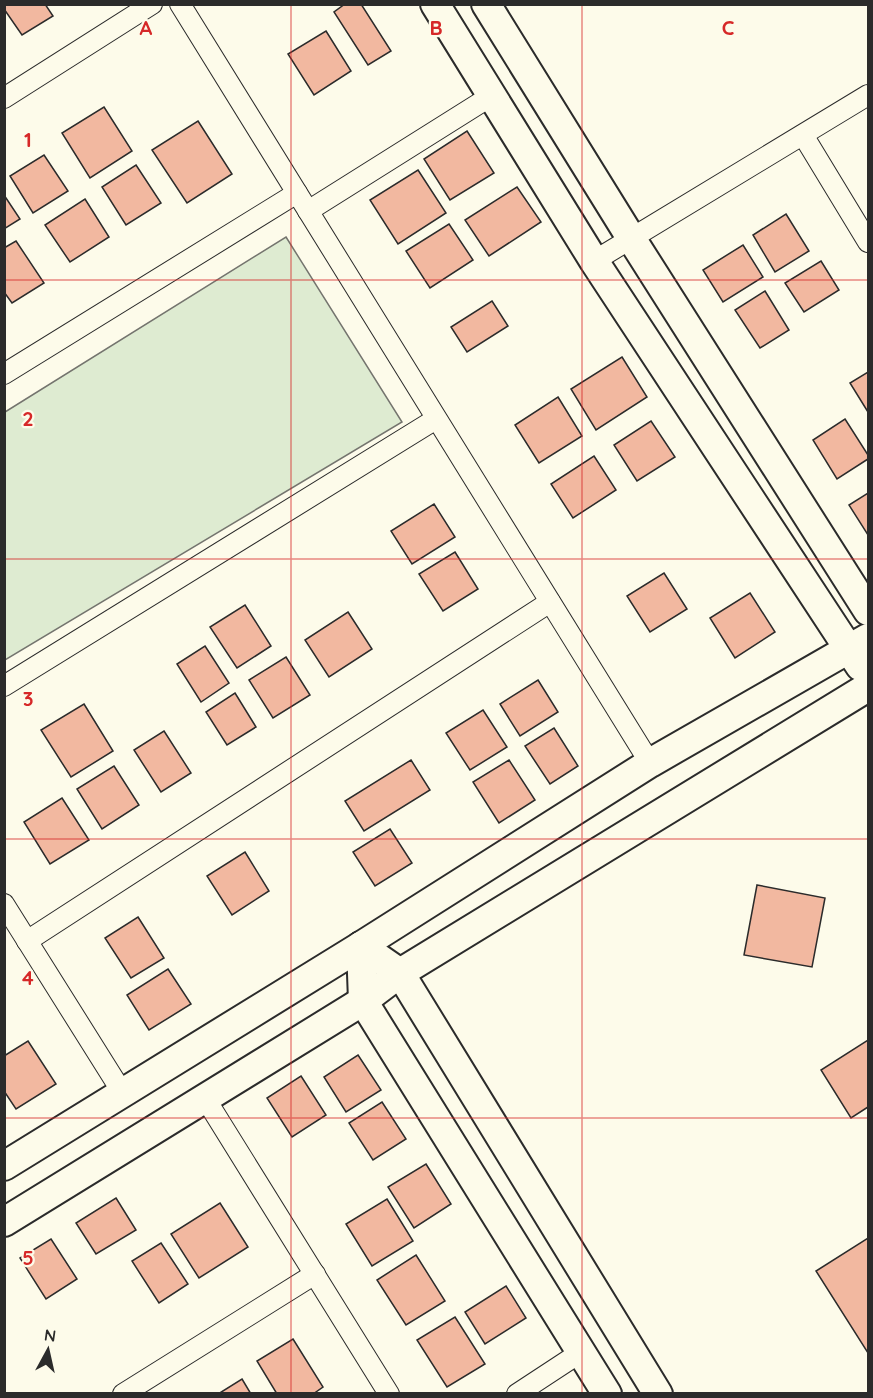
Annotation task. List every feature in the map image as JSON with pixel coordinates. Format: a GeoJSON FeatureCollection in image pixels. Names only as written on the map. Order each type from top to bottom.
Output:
{"type":"FeatureCollection","features":[{"type":"Feature","properties":{"kind":"street"},"geometry":{"type":"LineString","coordinates":[[4,98],[152,4]]}},
{"type":"Feature","properties":{"kind":"street"},"geometry":{"type":"LineString","coordinates":[[180,4],[650,763]]}},
{"type":"Feature","properties":{"kind":"street"},"geometry":{"type":"LineString","coordinates":[[435,4],[594,261],[859,644],[868,680]]}},
{"type":"Feature","properties":{"kind":"street"},"geometry":{"type":"LineString","coordinates":[[486,4],[868,611]]}},
{"type":"Feature","properties":{"kind":"street"},"geometry":{"type":"LineString","coordinates":[[594,261],[868,95]]}},
{"type":"Feature","properties":{"kind":"street"},"geometry":{"type":"LineString","coordinates":[[308,211],[491,96]]}},
{"type":"Feature","properties":{"kind":"street"},"geometry":{"type":"LineString","coordinates":[[802,135],[868,242]]}},
{"type":"Feature","properties":{"kind":"street"},"geometry":{"type":"LineString","coordinates":[[4,374],[297,193]]}},
{"type":"Feature","properties":{"kind":"street"},"geometry":{"type":"LineString","coordinates":[[4,686],[436,419]]}},
{"type":"Feature","properties":{"kind":"street"},"geometry":{"type":"LineString","coordinates":[[27,941],[550,602]]}},
{"type":"Feature","properties":{"kind":"street"},"geometry":{"type":"LineString","coordinates":[[4,1166],[361,946],[650,763],[859,644]]}},
{"type":"Feature","properties":{"kind":"street"},"geometry":{"type":"LineString","coordinates":[[4,1222],[363,1000],[400,973],[868,687]]}},
{"type":"Feature","properties":{"kind":"street"},"geometry":{"type":"LineString","coordinates":[[4,904],[122,1092]]}},
{"type":"Feature","properties":{"kind":"street"},"geometry":{"type":"LineString","coordinates":[[361,946],[400,973],[658,1394]]}},
{"type":"Feature","properties":{"kind":"street"},"geometry":{"type":"LineString","coordinates":[[361,946],[363,1000],[607,1394]]}},
{"type":"Feature","properties":{"kind":"street"},"geometry":{"type":"LineString","coordinates":[[205,1098],[389,1394]]}},
{"type":"Feature","properties":{"kind":"street"},"geometry":{"type":"LineString","coordinates":[[123,1394],[315,1274]]}},
{"type":"Feature","properties":{"kind":"street"},"geometry":{"type":"LineString","coordinates":[[518,1394],[581,1352]]}},
{"type":"Feature","properties":{"kind":"green space"},"geometry":{"type":"Polygon","coordinates":[[[286,237],[402,422],[5,660],[5,412],[286,237]]]}},
{"type":"Feature","properties":{"kind":"building"},"geometry":{"type":"Polygon","coordinates":[[[4,4],[45,4],[53,16],[22,35],[4,9],[4,4]]]}},
{"type":"Feature","properties":{"kind":"building"},"geometry":{"type":"Polygon","coordinates":[[[345,4],[361,4],[391,51],[368,65],[334,12],[345,4]]]}},
{"type":"Feature","properties":{"kind":"building"},"geometry":{"type":"Polygon","coordinates":[[[326,31],[351,71],[314,95],[288,54],[326,31]]]}},
{"type":"Feature","properties":{"kind":"building"},"geometry":{"type":"Polygon","coordinates":[[[104,107],[132,151],[90,178],[62,133],[104,107]]]}},
{"type":"Feature","properties":{"kind":"building"},"geometry":{"type":"Polygon","coordinates":[[[198,121],[232,174],[187,203],[152,150],[198,121]]]}},
{"type":"Feature","properties":{"kind":"building"},"geometry":{"type":"Polygon","coordinates":[[[467,131],[494,173],[450,200],[424,159],[467,131]]]}},
{"type":"Feature","properties":{"kind":"building"},"geometry":{"type":"Polygon","coordinates":[[[44,155],[68,191],[33,213],[10,176],[44,155]]]}},
{"type":"Feature","properties":{"kind":"building"},"geometry":{"type":"Polygon","coordinates":[[[136,165],[161,203],[126,225],[102,187],[136,165]]]}},
{"type":"Feature","properties":{"kind":"building"},"geometry":{"type":"Polygon","coordinates":[[[418,170],[446,213],[398,244],[370,200],[418,170]]]}},
{"type":"Feature","properties":{"kind":"building"},"geometry":{"type":"Polygon","coordinates":[[[517,187],[541,222],[489,256],[465,220],[517,187]]]}},
{"type":"Feature","properties":{"kind":"building"},"geometry":{"type":"Polygon","coordinates":[[[4,195],[20,219],[4,229],[4,195]]]}},
{"type":"Feature","properties":{"kind":"building"},"geometry":{"type":"Polygon","coordinates":[[[85,199],[109,237],[70,262],[45,225],[85,199]]]}},
{"type":"Feature","properties":{"kind":"building"},"geometry":{"type":"Polygon","coordinates":[[[786,214],[809,251],[775,272],[753,235],[786,214]]]}},
{"type":"Feature","properties":{"kind":"building"},"geometry":{"type":"Polygon","coordinates":[[[449,224],[473,260],[430,288],[406,251],[449,224]]]}},
{"type":"Feature","properties":{"kind":"building"},"geometry":{"type":"Polygon","coordinates":[[[16,241],[44,283],[12,303],[4,292],[4,248],[16,241]]]}},
{"type":"Feature","properties":{"kind":"building"},"geometry":{"type":"Polygon","coordinates":[[[743,245],[763,277],[723,302],[703,270],[743,245]]]}},
{"type":"Feature","properties":{"kind":"building"},"geometry":{"type":"Polygon","coordinates":[[[821,261],[839,290],[804,312],[785,283],[821,261]]]}},
{"type":"Feature","properties":{"kind":"building"},"geometry":{"type":"Polygon","coordinates":[[[765,291],[789,330],[760,348],[735,310],[765,291]]]}},
{"type":"Feature","properties":{"kind":"building"},"geometry":{"type":"Polygon","coordinates":[[[492,301],[508,326],[467,352],[451,327],[492,301]]]}},
{"type":"Feature","properties":{"kind":"building"},"geometry":{"type":"Polygon","coordinates":[[[622,357],[647,397],[596,430],[571,389],[622,357]]]}},
{"type":"Feature","properties":{"kind":"building"},"geometry":{"type":"Polygon","coordinates":[[[868,372],[868,412],[850,383],[868,372]]]}},
{"type":"Feature","properties":{"kind":"building"},"geometry":{"type":"Polygon","coordinates":[[[558,397],[582,436],[539,463],[515,425],[558,397]]]}},
{"type":"Feature","properties":{"kind":"building"},"geometry":{"type":"Polygon","coordinates":[[[845,419],[868,455],[868,459],[837,479],[813,440],[845,419]]]}},
{"type":"Feature","properties":{"kind":"building"},"geometry":{"type":"Polygon","coordinates":[[[651,421],[675,457],[637,481],[614,445],[651,421]]]}},
{"type":"Feature","properties":{"kind":"building"},"geometry":{"type":"Polygon","coordinates":[[[594,456],[616,490],[573,518],[551,484],[594,456]]]}},
{"type":"Feature","properties":{"kind":"building"},"geometry":{"type":"Polygon","coordinates":[[[868,493],[868,535],[849,505],[868,493]]]}},
{"type":"Feature","properties":{"kind":"building"},"geometry":{"type":"Polygon","coordinates":[[[434,504],[455,537],[412,564],[391,531],[434,504]]]}},
{"type":"Feature","properties":{"kind":"building"},"geometry":{"type":"Polygon","coordinates":[[[455,552],[478,589],[443,611],[419,574],[455,552]]]}},
{"type":"Feature","properties":{"kind":"building"},"geometry":{"type":"Polygon","coordinates":[[[664,573],[687,609],[650,632],[627,596],[664,573]]]}},
{"type":"Feature","properties":{"kind":"building"},"geometry":{"type":"Polygon","coordinates":[[[750,593],[775,632],[735,658],[710,618],[750,593]]]}},
{"type":"Feature","properties":{"kind":"building"},"geometry":{"type":"Polygon","coordinates":[[[245,605],[271,646],[237,668],[210,627],[245,605]]]}},
{"type":"Feature","properties":{"kind":"building"},"geometry":{"type":"Polygon","coordinates":[[[348,612],[372,649],[329,677],[305,640],[348,612]]]}},
{"type":"Feature","properties":{"kind":"building"},"geometry":{"type":"Polygon","coordinates":[[[205,646],[229,683],[201,702],[177,664],[205,646]]]}},
{"type":"Feature","properties":{"kind":"building"},"geometry":{"type":"Polygon","coordinates":[[[286,657],[310,695],[273,718],[249,680],[286,657]]]}},
{"type":"Feature","properties":{"kind":"building"},"geometry":{"type":"Polygon","coordinates":[[[538,680],[558,712],[520,736],[500,704],[538,680]]]}},
{"type":"Feature","properties":{"kind":"building"},"geometry":{"type":"Polygon","coordinates":[[[235,693],[256,727],[227,745],[206,712],[235,693]]]}},
{"type":"Feature","properties":{"kind":"building"},"geometry":{"type":"Polygon","coordinates":[[[84,704],[113,751],[71,777],[41,730],[84,704]]]}},
{"type":"Feature","properties":{"kind":"building"},"geometry":{"type":"Polygon","coordinates":[[[483,710],[507,747],[470,770],[446,733],[483,710]]]}},
{"type":"Feature","properties":{"kind":"building"},"geometry":{"type":"Polygon","coordinates":[[[554,728],[578,766],[550,784],[525,746],[554,728]]]}},
{"type":"Feature","properties":{"kind":"building"},"geometry":{"type":"Polygon","coordinates":[[[164,731],[191,773],[161,792],[134,750],[164,731]]]}},
{"type":"Feature","properties":{"kind":"building"},"geometry":{"type":"Polygon","coordinates":[[[411,760],[430,790],[364,831],[345,801],[411,760]]]}},
{"type":"Feature","properties":{"kind":"building"},"geometry":{"type":"Polygon","coordinates":[[[509,760],[535,800],[499,823],[473,782],[509,760]]]}},
{"type":"Feature","properties":{"kind":"building"},"geometry":{"type":"Polygon","coordinates":[[[114,766],[139,805],[102,829],[77,789],[114,766]]]}},
{"type":"Feature","properties":{"kind":"building"},"geometry":{"type":"Polygon","coordinates":[[[62,798],[89,840],[50,864],[24,822],[62,798]]]}},
{"type":"Feature","properties":{"kind":"building"},"geometry":{"type":"Polygon","coordinates":[[[390,829],[412,863],[375,886],[353,852],[390,829]]]}},
{"type":"Feature","properties":{"kind":"building"},"geometry":{"type":"Polygon","coordinates":[[[245,852],[269,891],[232,915],[207,876],[245,852]]]}},
{"type":"Feature","properties":{"kind":"building"},"geometry":{"type":"Polygon","coordinates":[[[757,885],[825,898],[812,967],[744,955],[757,885]]]}},
{"type":"Feature","properties":{"kind":"building"},"geometry":{"type":"Polygon","coordinates":[[[138,917],[164,958],[131,978],[105,938],[138,917]]]}},
{"type":"Feature","properties":{"kind":"building"},"geometry":{"type":"Polygon","coordinates":[[[168,969],[191,1004],[149,1030],[127,995],[168,969]]]}},
{"type":"Feature","properties":{"kind":"building"},"geometry":{"type":"Polygon","coordinates":[[[868,1040],[868,1107],[851,1118],[821,1070],[868,1040]]]}},
{"type":"Feature","properties":{"kind":"building"},"geometry":{"type":"Polygon","coordinates":[[[28,1041],[56,1084],[16,1109],[4,1091],[4,1056],[28,1041]]]}},
{"type":"Feature","properties":{"kind":"building"},"geometry":{"type":"Polygon","coordinates":[[[358,1055],[381,1090],[346,1112],[324,1077],[358,1055]]]}},
{"type":"Feature","properties":{"kind":"building"},"geometry":{"type":"Polygon","coordinates":[[[301,1076],[326,1115],[292,1137],[267,1098],[301,1076]]]}},
{"type":"Feature","properties":{"kind":"building"},"geometry":{"type":"Polygon","coordinates":[[[382,1102],[406,1139],[373,1160],[349,1123],[382,1102]]]}},
{"type":"Feature","properties":{"kind":"building"},"geometry":{"type":"Polygon","coordinates":[[[426,1164],[451,1204],[414,1228],[388,1187],[426,1164]]]}},
{"type":"Feature","properties":{"kind":"building"},"geometry":{"type":"Polygon","coordinates":[[[116,1198],[136,1230],[96,1254],[76,1223],[116,1198]]]}},
{"type":"Feature","properties":{"kind":"building"},"geometry":{"type":"Polygon","coordinates":[[[387,1199],[413,1241],[372,1266],[346,1224],[387,1199]]]}},
{"type":"Feature","properties":{"kind":"building"},"geometry":{"type":"Polygon","coordinates":[[[220,1203],[248,1247],[199,1278],[171,1234],[220,1203]]]}},
{"type":"Feature","properties":{"kind":"building"},"geometry":{"type":"Polygon","coordinates":[[[868,1238],[868,1353],[816,1271],[868,1238]]]}},
{"type":"Feature","properties":{"kind":"building"},"geometry":{"type":"Polygon","coordinates":[[[51,1239],[77,1279],[46,1299],[20,1258],[51,1239]]]}},
{"type":"Feature","properties":{"kind":"building"},"geometry":{"type":"Polygon","coordinates":[[[161,1243],[188,1284],[159,1303],[132,1261],[161,1243]]]}},
{"type":"Feature","properties":{"kind":"building"},"geometry":{"type":"Polygon","coordinates":[[[416,1255],[445,1301],[406,1325],[377,1280],[416,1255]]]}},
{"type":"Feature","properties":{"kind":"building"},"geometry":{"type":"Polygon","coordinates":[[[506,1286],[526,1318],[485,1344],[465,1312],[506,1286]]]}},
{"type":"Feature","properties":{"kind":"building"},"geometry":{"type":"Polygon","coordinates":[[[455,1317],[485,1364],[447,1387],[417,1340],[455,1317]]]}},
{"type":"Feature","properties":{"kind":"building"},"geometry":{"type":"Polygon","coordinates":[[[293,1339],[323,1387],[313,1394],[277,1394],[257,1361],[293,1339]]]}},
{"type":"Feature","properties":{"kind":"building"},"geometry":{"type":"Polygon","coordinates":[[[242,1379],[251,1394],[218,1394],[242,1379]]]}}]}
